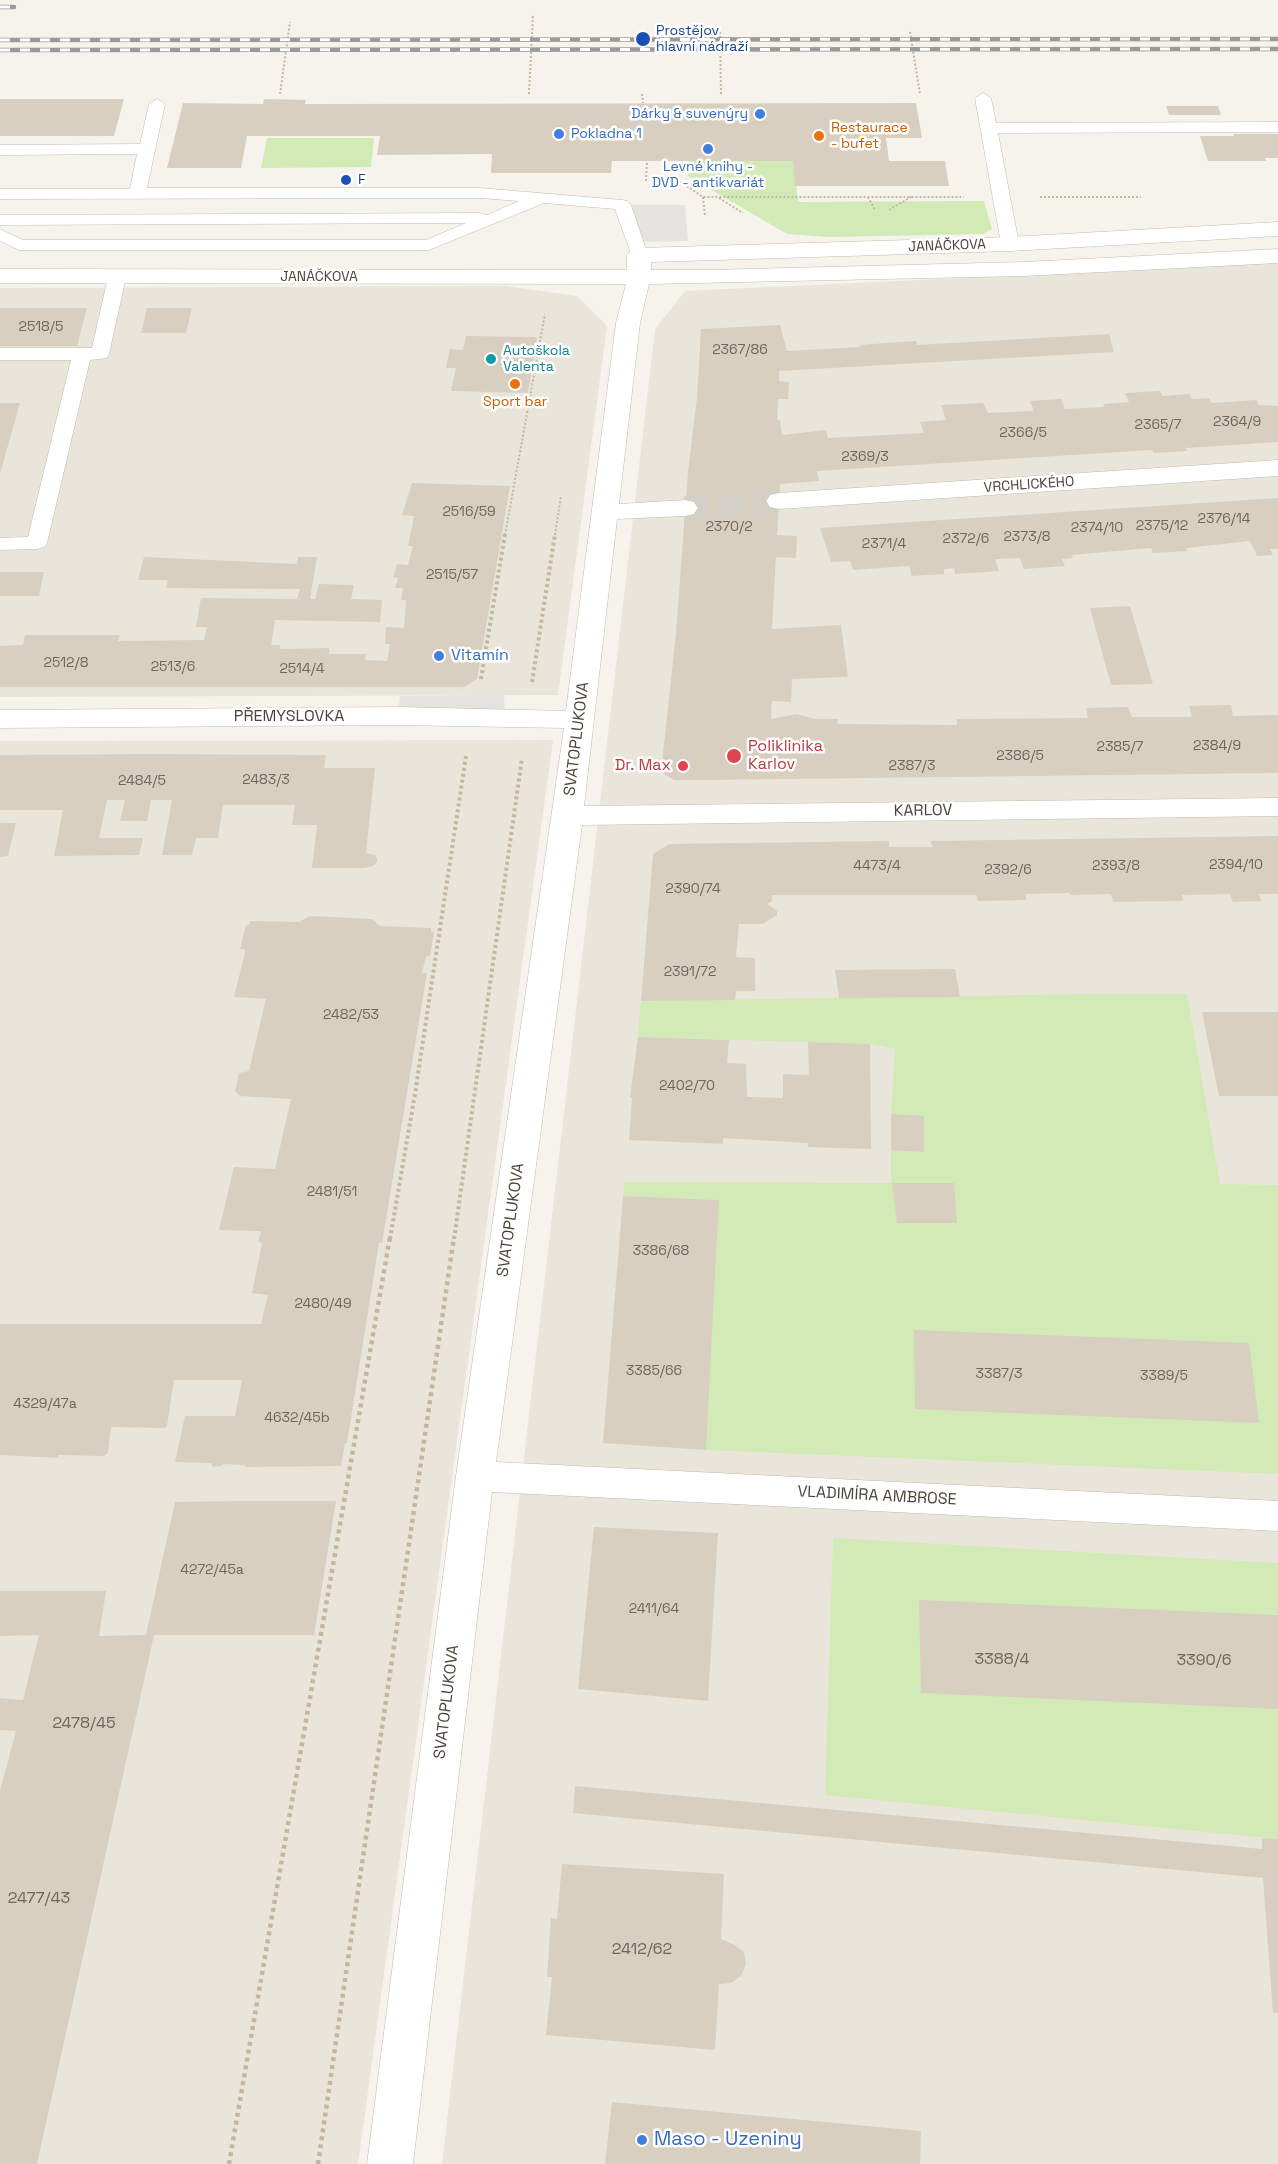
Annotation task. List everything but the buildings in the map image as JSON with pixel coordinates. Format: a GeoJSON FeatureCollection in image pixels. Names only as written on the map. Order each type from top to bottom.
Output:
{"type":"FeatureCollection","features":[{"type":"Feature","properties":{"kind":"street","name":"JANÁČKOVA"},"geometry":{"type":"LineString","coordinates":[[639,267],[1278,230]]}},
{"type":"Feature","properties":{"kind":"street"},"geometry":{"type":"LineString","coordinates":[[1010,244],[1024,269]]}},
{"type":"Feature","properties":{"kind":"street","name":"JANÁČKOVA"},"geometry":{"type":"LineString","coordinates":[[0,276],[117,277],[639,267],[1024,269],[1278,256]]}},
{"type":"Feature","properties":{"kind":"street","name":"SVATOPLUKOVA"},"geometry":{"type":"LineString","coordinates":[[390,2164],[475,1476],[568,816],[607,512],[628,323],[639,267]]}},
{"type":"Feature","properties":{"kind":"street","name":"VRCHLICKÉHO"},"geometry":{"type":"LineString","coordinates":[[779,501],[1278,468]]}},
{"type":"Feature","properties":{"kind":"street"},"geometry":{"type":"LineString","coordinates":[[607,512],[685,508]]}},
{"type":"Feature","properties":{"kind":"street","name":"PŘEMYSLOVKA"},"geometry":{"type":"LineString","coordinates":[[0,718],[387,716],[579,720]]}},
{"type":"Feature","properties":{"kind":"street","name":"KARLOV"},"geometry":{"type":"LineString","coordinates":[[568,816],[1278,807]]}},
{"type":"Feature","properties":{"kind":"street","name":"VLADIMÍRA AMBROSE"},"geometry":{"type":"LineString","coordinates":[[475,1476],[1278,1516]]}},
{"type":"Feature","properties":{"kind":"lane"},"geometry":{"type":"LineString","coordinates":[[983,98],[1010,244]]}},
{"type":"Feature","properties":{"kind":"lane"},"geometry":{"type":"LineString","coordinates":[[137,194],[157,104]]}},
{"type":"Feature","properties":{"kind":"lane"},"geometry":{"type":"LineString","coordinates":[[989,128],[1278,127]]}},
{"type":"Feature","properties":{"kind":"lane"},"geometry":{"type":"LineString","coordinates":[[0,150],[147,149]]}},
{"type":"Feature","properties":{"kind":"lane"},"geometry":{"type":"LineString","coordinates":[[0,194],[480,193],[622,205],[639,267]]}},
{"type":"Feature","properties":{"kind":"lane"},"geometry":{"type":"LineString","coordinates":[[1,231],[19,245],[429,245],[543,198]]}},
{"type":"Feature","properties":{"kind":"lane"},"geometry":{"type":"LineString","coordinates":[[1,231],[493,218]]}},
{"type":"Feature","properties":{"kind":"lane"},"geometry":{"type":"LineString","coordinates":[[0,354],[100,354],[117,277]]}},
{"type":"Feature","properties":{"kind":"lane"},"geometry":{"type":"LineString","coordinates":[[0,544],[37,543],[82,354]]}},
{"type":"Feature","properties":{"kind":"path"},"geometry":{"type":"LineString","coordinates":[[529,94],[533,14]]}},
{"type":"Feature","properties":{"kind":"path"},"geometry":{"type":"LineString","coordinates":[[280,94],[290,22]]}},
{"type":"Feature","properties":{"kind":"path"},"geometry":{"type":"LineString","coordinates":[[720,32],[721,94]]}},
{"type":"Feature","properties":{"kind":"path"},"geometry":{"type":"LineString","coordinates":[[910,32],[920,94]]}},
{"type":"Feature","properties":{"kind":"path"},"geometry":{"type":"LineString","coordinates":[[642,94],[643,103]]}},
{"type":"Feature","properties":{"kind":"path"},"geometry":{"type":"LineString","coordinates":[[646,182],[647,161]]}},
{"type":"Feature","properties":{"kind":"path"},"geometry":{"type":"LineString","coordinates":[[868,197],[878,216]]}},
{"type":"Feature","properties":{"kind":"path"},"geometry":{"type":"LineString","coordinates":[[229,2164],[413,1106],[476,692],[481,679],[529,393],[546,310]]}},
{"type":"Feature","properties":{"kind":"path"},"geometry":{"type":"LineString","coordinates":[[318,2164],[424,1452],[562,484]]}},
{"type":"Feature","properties":{"kind":"shaded area"},"geometry":{"type":"Polygon","coordinates":[[[622,205],[685,205],[688,241],[635,242],[622,205]]]}},
{"type":"Feature","properties":{"kind":"shaded area"},"geometry":{"type":"Polygon","coordinates":[[[1278,263],[1278,2164],[442,2164],[655,329],[685,291],[1278,263]]]}},
{"type":"Feature","properties":{"kind":"shaded area"},"geometry":{"type":"Polygon","coordinates":[[[506,286],[577,296],[607,326],[558,695],[0,697],[0,288],[506,286]]]}},
{"type":"Feature","properties":{"kind":"shaded area"},"geometry":{"type":"Polygon","coordinates":[[[504,695],[505,718],[398,716],[400,696],[504,695]]]}},
{"type":"Feature","properties":{"kind":"shaded area"},"geometry":{"type":"Polygon","coordinates":[[[553,740],[358,2164],[0,2164],[0,741],[553,740]]]}},
{"type":"Feature","properties":{"kind":"green space"},"geometry":{"type":"Polygon","coordinates":[[[267,138],[374,138],[371,167],[261,168],[267,138]]]}},
{"type":"Feature","properties":{"kind":"green space"},"geometry":{"type":"Polygon","coordinates":[[[686,161],[793,161],[798,202],[984,201],[992,229],[983,234],[828,237],[787,234],[688,176],[686,161]]]}},
{"type":"Feature","properties":{"kind":"green space"},"geometry":{"type":"Polygon","coordinates":[[[1187,994],[1220,1184],[1278,1185],[1278,1474],[706,1450],[719,1200],[623,1196],[625,1182],[891,1183],[891,1114],[895,1049],[870,1044],[638,1037],[641,1001],[1187,994]]]}},
{"type":"Feature","properties":{"kind":"green space"},"geometry":{"type":"Polygon","coordinates":[[[833,1538],[1278,1563],[1278,1839],[825,1795],[833,1538]]]}},
{"type":"Feature","properties":{"kind":"tunnel"},"geometry":{"type":"LineString","coordinates":[[685,508],[779,501]]}},
{"type":"Feature","properties":{"kind":"railway"},"geometry":{"type":"LineString","coordinates":[[0,7],[14,7]]}},
{"type":"Feature","properties":{"kind":"railway"},"geometry":{"type":"LineString","coordinates":[[0,40],[1278,39]]}},
{"type":"Feature","properties":{"kind":"railway"},"geometry":{"type":"LineString","coordinates":[[0,50],[1278,49]]}},
{"type":"Feature","properties":{"kind":"place","name":"Prostějov hlavní nádraží"},"geometry":{"type":"Point","coordinates":[643,39]}},
{"type":"Feature","properties":{"kind":"place","name":"Dárky & suvenýry"},"geometry":{"type":"Point","coordinates":[760,114]}},
{"type":"Feature","properties":{"kind":"place","name":"Pokladna 1"},"geometry":{"type":"Point","coordinates":[559,134]}},
{"type":"Feature","properties":{"kind":"place","name":"Restaurace - bufet"},"geometry":{"type":"Point","coordinates":[819,136]}},
{"type":"Feature","properties":{"kind":"place","name":"Levné knihy - DVD - antikvariát"},"geometry":{"type":"Point","coordinates":[708,149]}},
{"type":"Feature","properties":{"kind":"place","name":"F"},"geometry":{"type":"Point","coordinates":[346,180]}},
{"type":"Feature","properties":{"kind":"place","name":"Autoškola Valenta"},"geometry":{"type":"Point","coordinates":[491,359]}},
{"type":"Feature","properties":{"kind":"place","name":"Sport bar"},"geometry":{"type":"Point","coordinates":[515,384]}},
{"type":"Feature","properties":{"kind":"place","name":"Vitamín"},"geometry":{"type":"Point","coordinates":[439,656]}},
{"type":"Feature","properties":{"kind":"place","name":"Poliklinika Karlov"},"geometry":{"type":"Point","coordinates":[734,756]}},
{"type":"Feature","properties":{"kind":"place","name":"Dr. Max"},"geometry":{"type":"Point","coordinates":[683,766]}},
{"type":"Feature","properties":{"kind":"place","name":"Maso - Uzeniny"},"geometry":{"type":"Point","coordinates":[642,2140]}}]}
